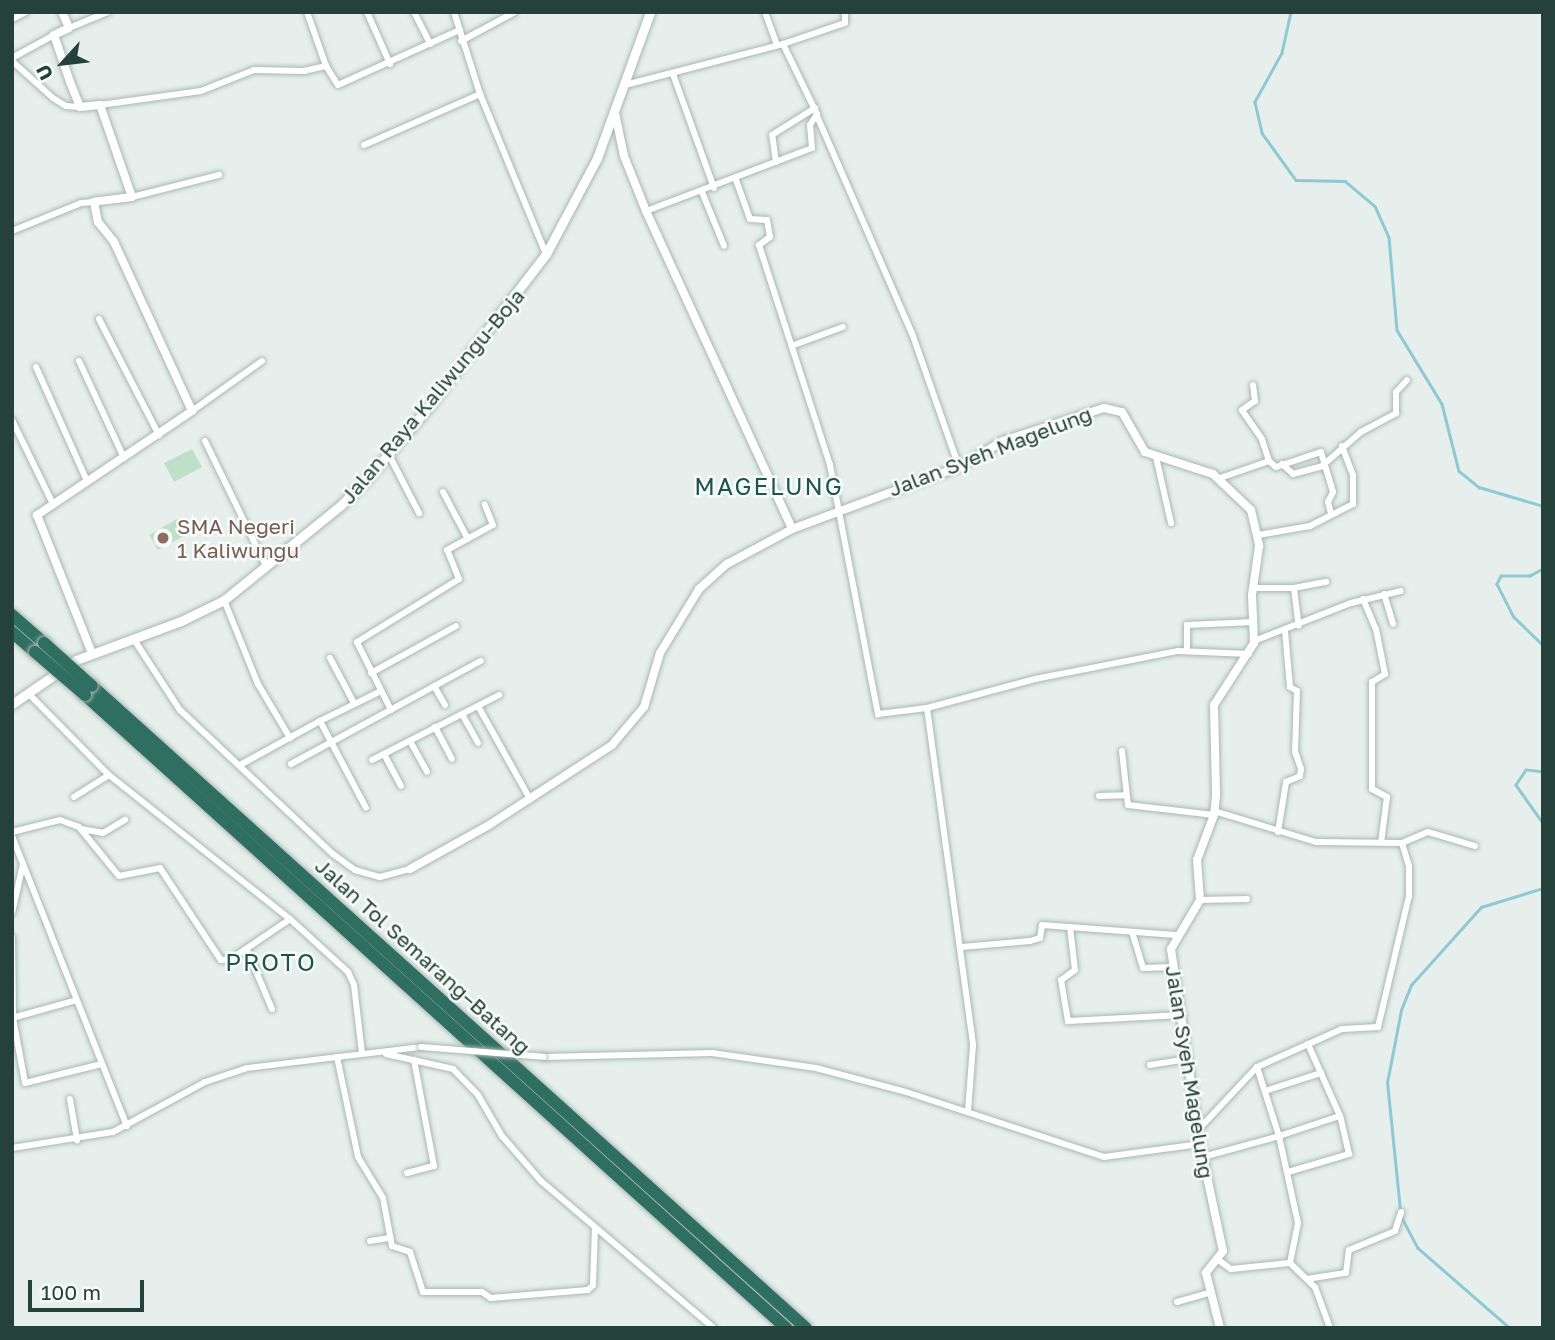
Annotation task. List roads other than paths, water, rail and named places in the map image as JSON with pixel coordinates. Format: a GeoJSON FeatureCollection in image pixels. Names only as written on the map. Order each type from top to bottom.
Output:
{"type":"FeatureCollection","features":[{"type":"Feature","properties":{"kind":"highway","name":"Jalan Tol Semarang–Batang"},"geometry":{"type":"LineString","coordinates":[[12,615],[40,647],[806,1328]]}},
{"type":"Feature","properties":{"kind":"highway","name":"Jalan Tol Semarang–Batang"},"geometry":{"type":"LineString","coordinates":[[12,632],[40,647]]}},
{"type":"Feature","properties":{"kind":"highway","name":"Jalan Tol Semarang–Batang"},"geometry":{"type":"LineString","coordinates":[[89,691],[786,1328]]}},
{"type":"Feature","properties":{"kind":"main road","name":"Jalan Raya Kaliwungu-Boja"},"geometry":{"type":"LineString","coordinates":[[12,704],[92,653],[224,600],[342,505],[387,453],[546,254],[597,158],[650,12]]}},
{"type":"Feature","properties":{"kind":"street"},"geometry":{"type":"LineString","coordinates":[[12,19],[26,12]]}},
{"type":"Feature","properties":{"kind":"street"},"geometry":{"type":"LineString","coordinates":[[62,12],[69,28]]}},
{"type":"Feature","properties":{"kind":"street"},"geometry":{"type":"LineString","coordinates":[[307,12],[326,66],[338,85],[390,64],[460,30]]}},
{"type":"Feature","properties":{"kind":"street"},"geometry":{"type":"LineString","coordinates":[[367,12],[390,64]]}},
{"type":"Feature","properties":{"kind":"street"},"geometry":{"type":"LineString","coordinates":[[414,12],[429,44]]}},
{"type":"Feature","properties":{"kind":"street"},"geometry":{"type":"LineString","coordinates":[[454,12],[480,94],[546,254]]}},
{"type":"Feature","properties":{"kind":"street"},"geometry":{"type":"LineString","coordinates":[[496,12],[499,21]]}},
{"type":"Feature","properties":{"kind":"street"},"geometry":{"type":"LineString","coordinates":[[461,41],[515,12]]}},
{"type":"Feature","properties":{"kind":"street"},"geometry":{"type":"LineString","coordinates":[[765,12],[815,108],[912,333],[959,467]]}},
{"type":"Feature","properties":{"kind":"street"},"geometry":{"type":"LineString","coordinates":[[625,85],[780,44],[845,23],[845,12]]}},
{"type":"Feature","properties":{"kind":"street"},"geometry":{"type":"LineString","coordinates":[[105,13],[54,35],[12,60],[66,106],[80,107],[201,91],[254,70],[304,71],[326,66]]}},
{"type":"Feature","properties":{"kind":"street"},"geometry":{"type":"LineString","coordinates":[[54,35],[80,107]]}},
{"type":"Feature","properties":{"kind":"street"},"geometry":{"type":"LineString","coordinates":[[673,74],[714,188]]}},
{"type":"Feature","properties":{"kind":"street"},"geometry":{"type":"LineString","coordinates":[[365,145],[480,94]]}},
{"type":"Feature","properties":{"kind":"street"},"geometry":{"type":"LineString","coordinates":[[100,105],[132,197]]}},
{"type":"Feature","properties":{"kind":"street"},"geometry":{"type":"LineString","coordinates":[[776,162],[772,135],[815,108]]}},
{"type":"Feature","properties":{"kind":"street"},"geometry":{"type":"LineString","coordinates":[[615,113],[624,156],[646,211],[792,529]]}},
{"type":"Feature","properties":{"kind":"street"},"geometry":{"type":"LineString","coordinates":[[646,211],[736,180],[814,146],[810,125],[817,117]]}},
{"type":"Feature","properties":{"kind":"street"},"geometry":{"type":"LineString","coordinates":[[12,231],[81,203],[132,197],[219,175]]}},
{"type":"Feature","properties":{"kind":"street"},"geometry":{"type":"LineString","coordinates":[[736,180],[750,219],[767,220],[770,237],[759,246],[794,345],[830,466],[874,709],[884,715],[927,708],[1035,679],[1187,651],[1250,654]]}},
{"type":"Feature","properties":{"kind":"street"},"geometry":{"type":"LineString","coordinates":[[702,192],[724,246]]}},
{"type":"Feature","properties":{"kind":"street"},"geometry":{"type":"LineString","coordinates":[[94,202],[100,226],[114,242],[192,411]]}},
{"type":"Feature","properties":{"kind":"street"},"geometry":{"type":"LineString","coordinates":[[99,319],[159,435]]}},
{"type":"Feature","properties":{"kind":"street"},"geometry":{"type":"LineString","coordinates":[[794,345],[843,327]]}},
{"type":"Feature","properties":{"kind":"street"},"geometry":{"type":"LineString","coordinates":[[79,360],[124,458]]}},
{"type":"Feature","properties":{"kind":"street"},"geometry":{"type":"LineString","coordinates":[[92,653],[37,522],[38,513],[159,435],[262,361]]}},
{"type":"Feature","properties":{"kind":"street"},"geometry":{"type":"LineString","coordinates":[[36,368],[88,481]]}},
{"type":"Feature","properties":{"kind":"street"},"geometry":{"type":"LineString","coordinates":[[1282,464],[1288,472],[1297,474],[1323,466],[1342,446],[1396,413],[1396,392],[1407,380]]}},
{"type":"Feature","properties":{"kind":"street"},"geometry":{"type":"LineString","coordinates":[[1253,385],[1255,401],[1242,410],[1262,439],[1269,461],[1273,466],[1320,452],[1326,460],[1331,513]]}},
{"type":"Feature","properties":{"kind":"street","name":"Jalan Syeh Magelung"},"geometry":{"type":"LineString","coordinates":[[411,869],[595,759],[644,707],[669,634],[709,579],[792,529],[837,509],[959,467],[1003,442],[1104,408],[1122,412],[1139,447],[1156,457],[1220,478],[1251,510],[1258,535],[1253,588],[1254,641],[1250,654],[1214,705],[1214,813],[1197,860],[1200,900],[1176,934],[1173,967],[1200,1144],[1223,1251],[1206,1273],[1220,1328]]}},
{"type":"Feature","properties":{"kind":"street"},"geometry":{"type":"LineString","coordinates":[[12,420],[15,432],[52,502]]}},
{"type":"Feature","properties":{"kind":"street"},"geometry":{"type":"LineString","coordinates":[[205,441],[267,568]]}},
{"type":"Feature","properties":{"kind":"street"},"geometry":{"type":"LineString","coordinates":[[1258,535],[1309,526],[1354,503],[1353,475],[1342,446]]}},
{"type":"Feature","properties":{"kind":"street"},"geometry":{"type":"LineString","coordinates":[[387,453],[419,513]]}},
{"type":"Feature","properties":{"kind":"street"},"geometry":{"type":"LineString","coordinates":[[1156,457],[1171,523]]}},
{"type":"Feature","properties":{"kind":"street"},"geometry":{"type":"LineString","coordinates":[[1220,478],[1269,461]]}},
{"type":"Feature","properties":{"kind":"street"},"geometry":{"type":"LineString","coordinates":[[443,492],[468,538]]}},
{"type":"Feature","properties":{"kind":"street"},"geometry":{"type":"LineString","coordinates":[[391,710],[357,642],[458,579],[447,550],[493,524],[485,505]]}},
{"type":"Feature","properties":{"kind":"street"},"geometry":{"type":"LineString","coordinates":[[1253,588],[1294,587],[1326,582]]}},
{"type":"Feature","properties":{"kind":"street"},"geometry":{"type":"LineString","coordinates":[[1294,587],[1299,626]]}},
{"type":"Feature","properties":{"kind":"street"},"geometry":{"type":"LineString","coordinates":[[1254,641],[1299,626],[1363,599],[1401,591]]}},
{"type":"Feature","properties":{"kind":"street"},"geometry":{"type":"LineString","coordinates":[[1384,594],[1392,624]]}},
{"type":"Feature","properties":{"kind":"street"},"geometry":{"type":"LineString","coordinates":[[1363,599],[1376,629],[1385,674],[1372,682],[1372,789],[1387,797],[1381,843]]}},
{"type":"Feature","properties":{"kind":"street"},"geometry":{"type":"LineString","coordinates":[[224,600],[258,684],[290,738]]}},
{"type":"Feature","properties":{"kind":"street"},"geometry":{"type":"LineString","coordinates":[[1187,651],[1187,625],[1254,622]]}},
{"type":"Feature","properties":{"kind":"street"},"geometry":{"type":"LineString","coordinates":[[371,673],[456,626]]}},
{"type":"Feature","properties":{"kind":"street"},"geometry":{"type":"LineString","coordinates":[[1278,832],[1286,782],[1300,776],[1301,769],[1295,752],[1297,691],[1290,687],[1285,631]]}},
{"type":"Feature","properties":{"kind":"street"},"geometry":{"type":"LineString","coordinates":[[134,638],[175,705],[355,870],[380,877],[411,869]]}},
{"type":"Feature","properties":{"kind":"street"},"geometry":{"type":"LineString","coordinates":[[330,658],[354,703]]}},
{"type":"Feature","properties":{"kind":"street"},"geometry":{"type":"LineString","coordinates":[[291,764],[481,661]]}},
{"type":"Feature","properties":{"kind":"street"},"geometry":{"type":"LineString","coordinates":[[434,686],[444,705]]}},
{"type":"Feature","properties":{"kind":"street"},"geometry":{"type":"LineString","coordinates":[[240,765],[381,691]]}},
{"type":"Feature","properties":{"kind":"street"},"geometry":{"type":"LineString","coordinates":[[28,693],[109,775],[290,919],[352,978],[362,1053]]}},
{"type":"Feature","properties":{"kind":"street"},"geometry":{"type":"LineString","coordinates":[[372,760],[499,695]]}},
{"type":"Feature","properties":{"kind":"street"},"geometry":{"type":"LineString","coordinates":[[478,706],[530,799]]}},
{"type":"Feature","properties":{"kind":"street"},"geometry":{"type":"LineString","coordinates":[[927,708],[962,947],[973,1045],[968,1111]]}},
{"type":"Feature","properties":{"kind":"street"},"geometry":{"type":"LineString","coordinates":[[462,714],[478,743]]}},
{"type":"Feature","properties":{"kind":"street"},"geometry":{"type":"LineString","coordinates":[[320,722],[366,808]]}},
{"type":"Feature","properties":{"kind":"street"},"geometry":{"type":"LineString","coordinates":[[435,727],[452,759]]}},
{"type":"Feature","properties":{"kind":"street"},"geometry":{"type":"LineString","coordinates":[[410,741],[427,772]]}},
{"type":"Feature","properties":{"kind":"street"},"geometry":{"type":"LineString","coordinates":[[1122,751],[1124,795],[1130,805],[1214,813],[1335,846],[1402,843],[1428,832],[1475,846]]}},
{"type":"Feature","properties":{"kind":"street"},"geometry":{"type":"LineString","coordinates":[[384,754],[401,786]]}},
{"type":"Feature","properties":{"kind":"street"},"geometry":{"type":"LineString","coordinates":[[74,797],[109,775]]}},
{"type":"Feature","properties":{"kind":"street"},"geometry":{"type":"LineString","coordinates":[[1099,796],[1124,795]]}},
{"type":"Feature","properties":{"kind":"street"},"geometry":{"type":"LineString","coordinates":[[125,820],[103,833],[81,829],[55,819],[12,834],[127,1126]]}},
{"type":"Feature","properties":{"kind":"street"},"geometry":{"type":"LineString","coordinates":[[81,829],[119,876],[151,869],[166,872],[221,960],[247,950],[290,919]]}},
{"type":"Feature","properties":{"kind":"street"},"geometry":{"type":"LineString","coordinates":[[1198,1130],[1257,1067],[1342,1029],[1378,1027],[1409,896],[1409,866],[1402,843]]}},
{"type":"Feature","properties":{"kind":"street"},"geometry":{"type":"LineString","coordinates":[[12,913],[23,863]]}},
{"type":"Feature","properties":{"kind":"street"},"geometry":{"type":"LineString","coordinates":[[1200,900],[1247,899]]}},
{"type":"Feature","properties":{"kind":"street"},"geometry":{"type":"LineString","coordinates":[[962,947],[1030,941],[1040,938],[1042,925],[1133,935],[1176,934]]}},
{"type":"Feature","properties":{"kind":"street"},"geometry":{"type":"LineString","coordinates":[[1070,927],[1075,970],[1061,979],[1068,1021],[1182,1015]]}},
{"type":"Feature","properties":{"kind":"street"},"geometry":{"type":"LineString","coordinates":[[1133,935],[1143,968],[1173,967]]}},
{"type":"Feature","properties":{"kind":"street"},"geometry":{"type":"LineString","coordinates":[[12,937],[13,1018],[27,1084],[102,1064]]}},
{"type":"Feature","properties":{"kind":"street"},"geometry":{"type":"LineString","coordinates":[[247,950],[272,1009]]}},
{"type":"Feature","properties":{"kind":"street"},"geometry":{"type":"LineString","coordinates":[[13,1018],[77,999]]}},
{"type":"Feature","properties":{"kind":"street"},"geometry":{"type":"LineString","coordinates":[[1288,1172],[1349,1154],[1340,1116],[1308,1044]]}},
{"type":"Feature","properties":{"kind":"street"},"geometry":{"type":"LineString","coordinates":[[386,1054],[421,1047],[544,1057],[712,1052],[816,1068],[968,1111],[1066,1147],[1112,1158],[1200,1144]]}},
{"type":"Feature","properties":{"kind":"street"},"geometry":{"type":"LineString","coordinates":[[12,1148],[77,1140],[127,1126],[143,1113],[234,1072],[362,1053],[386,1054],[453,1069],[482,1100],[508,1144],[595,1230],[714,1328]]}},
{"type":"Feature","properties":{"kind":"street"},"geometry":{"type":"LineString","coordinates":[[337,1057],[358,1157],[383,1198],[392,1247],[411,1253],[424,1292],[482,1292],[491,1298],[591,1289],[595,1230]]}},
{"type":"Feature","properties":{"kind":"street"},"geometry":{"type":"LineString","coordinates":[[1150,1065],[1189,1059]]}},
{"type":"Feature","properties":{"kind":"street"},"geometry":{"type":"LineString","coordinates":[[407,1173],[434,1166],[414,1060]]}},
{"type":"Feature","properties":{"kind":"street"},"geometry":{"type":"LineString","coordinates":[[1257,1067],[1279,1136],[1298,1223],[1290,1263]]}},
{"type":"Feature","properties":{"kind":"street"},"geometry":{"type":"LineString","coordinates":[[1265,1091],[1321,1073]]}},
{"type":"Feature","properties":{"kind":"street"},"geometry":{"type":"LineString","coordinates":[[70,1099],[77,1140]]}},
{"type":"Feature","properties":{"kind":"street"},"geometry":{"type":"LineString","coordinates":[[1203,1157],[1340,1116]]}},
{"type":"Feature","properties":{"kind":"street"},"geometry":{"type":"LineString","coordinates":[[1128,1146],[1130,1156]]}},
{"type":"Feature","properties":{"kind":"street"},"geometry":{"type":"LineString","coordinates":[[1307,1279],[1346,1273],[1349,1250],[1395,1231],[1401,1212]]}},
{"type":"Feature","properties":{"kind":"street"},"geometry":{"type":"LineString","coordinates":[[370,1241],[390,1238]]}},
{"type":"Feature","properties":{"kind":"street"},"geometry":{"type":"LineString","coordinates":[[1217,1259],[1231,1269],[1290,1263],[1320,1296],[1330,1328]]}},
{"type":"Feature","properties":{"kind":"street"},"geometry":{"type":"LineString","coordinates":[[1177,1302],[1211,1292]]}},
{"type":"Feature","properties":{"kind":"waterway"},"geometry":{"type":"LineString","coordinates":[[1291,12],[1282,53],[1255,102],[1262,133],[1296,180],[1345,181],[1375,206],[1389,237],[1397,330],[1442,404],[1459,471],[1479,487],[1543,506]]}},
{"type":"Feature","properties":{"kind":"waterway"},"geometry":{"type":"LineString","coordinates":[[1543,569],[1530,576],[1501,576],[1497,584],[1514,617],[1543,645]]}},
{"type":"Feature","properties":{"kind":"waterway"},"geometry":{"type":"LineString","coordinates":[[1543,772],[1526,770],[1516,785],[1543,823]]}},
{"type":"Feature","properties":{"kind":"waterway"},"geometry":{"type":"LineString","coordinates":[[1400,1210],[1387,1083],[1401,1010],[1411,985],[1481,907],[1543,888]]}},
{"type":"Feature","properties":{"kind":"waterway"},"geometry":{"type":"LineString","coordinates":[[1401,1216],[1418,1248],[1510,1328]]}},
{"type":"Feature","properties":{"kind":"place","name":"SMA Negeri 1 Kaliwungu"},"geometry":{"type":"Point","coordinates":[163,538]}},
{"type":"Feature","properties":{"kind":"district","name":"MAGELUNG"},"geometry":{"type":"Point","coordinates":[769,486]}},
{"type":"Feature","properties":{"kind":"district","name":"PROTO"},"geometry":{"type":"Point","coordinates":[271,962]}}]}
